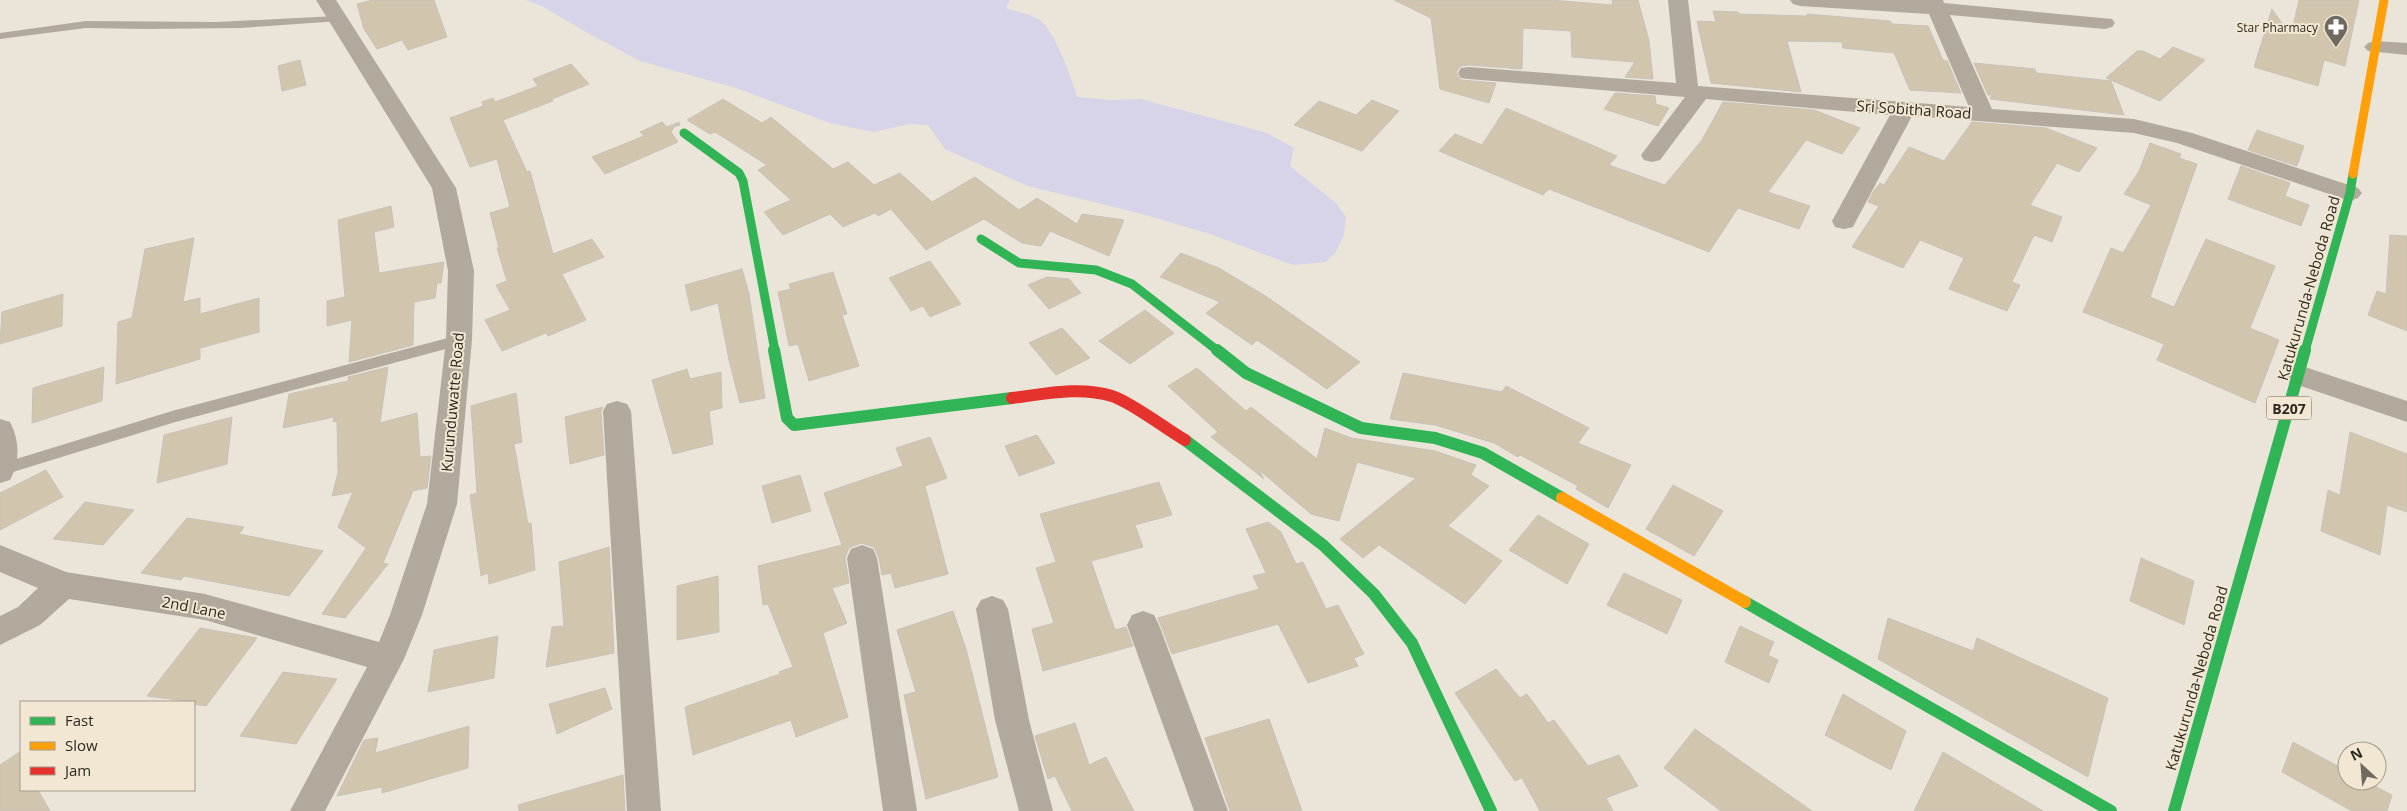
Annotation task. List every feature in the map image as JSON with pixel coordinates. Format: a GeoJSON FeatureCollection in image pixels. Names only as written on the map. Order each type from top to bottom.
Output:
{"type":"FeatureCollection","features":[{"type":"Feature","properties":{"kind":"street"},"geometry":{"type":"LineString","coordinates":[[1652,155],[1694,91],[1678,0]]}},
{"type":"Feature","properties":{"kind":"street"},"geometry":{"type":"LineString","coordinates":[[1800,0],[1935,4],[2105,23]]}},
{"type":"Feature","properties":{"kind":"street","name":"Katukurunda-Neboda Road"},"geometry":{"type":"LineString","coordinates":[[2174,811],[2350,193],[2384,0]]}},
{"type":"Feature","properties":{"kind":"street"},"geometry":{"type":"LineString","coordinates":[[1935,4],[1983,114]]}},
{"type":"Feature","properties":{"kind":"street","name":"Kurunduwatte Road"},"geometry":{"type":"LineString","coordinates":[[307,811],[388,659],[406,615],[442,504],[459,340],[461,271],[444,188],[331,9]]}},
{"type":"Feature","properties":{"kind":"street"},"geometry":{"type":"LineString","coordinates":[[2375,46],[2407,50]]}},
{"type":"Feature","properties":{"kind":"street","name":"Sri Sobitha Road"},"geometry":{"type":"LineString","coordinates":[[1469,73],[1694,91],[1755,98],[2134,126],[2184,138],[2350,193]]}},
{"type":"Feature","properties":{"kind":"street"},"geometry":{"type":"LineString","coordinates":[[1844,221],[1905,108]]}},
{"type":"Feature","properties":{"kind":"street"},"geometry":{"type":"LineString","coordinates":[[684,133],[739,173],[744,181],[787,418],[794,425],[1068,392],[1094,392],[1114,396],[1194,446],[1323,545],[1374,594],[1412,643],[1491,811]]}},
{"type":"Feature","properties":{"kind":"street"},"geometry":{"type":"LineString","coordinates":[[981,239],[1019,263],[1096,270],[1132,284],[1246,373],[1361,428],[1435,438],[1483,453],[2111,811]]}},
{"type":"Feature","properties":{"kind":"street"},"geometry":{"type":"LineString","coordinates":[[2299,375],[2407,412]]}},
{"type":"Feature","properties":{"kind":"street"},"geometry":{"type":"LineString","coordinates":[[617,412],[644,811]]}},
{"type":"Feature","properties":{"kind":"street"},"geometry":{"type":"LineString","coordinates":[[0,430],[4,455],[1,471]]}},
{"type":"Feature","properties":{"kind":"street","name":"2nd Lane"},"geometry":{"type":"LineString","coordinates":[[0,558],[63,584],[205,607],[388,659]]}},
{"type":"Feature","properties":{"kind":"street"},"geometry":{"type":"LineString","coordinates":[[862,558],[900,811]]}},
{"type":"Feature","properties":{"kind":"street"},"geometry":{"type":"LineString","coordinates":[[0,631],[29,616],[63,584]]}},
{"type":"Feature","properties":{"kind":"street"},"geometry":{"type":"LineString","coordinates":[[992,609],[1012,720],[1036,811]]}},
{"type":"Feature","properties":{"kind":"street"},"geometry":{"type":"LineString","coordinates":[[1143,625],[1211,811]]}},
{"type":"Feature","properties":{"kind":"lane"},"geometry":{"type":"LineString","coordinates":[[0,36],[50,26],[296,23],[331,9]]}},
{"type":"Feature","properties":{"kind":"lane"},"geometry":{"type":"LineString","coordinates":[[1,471],[172,417],[459,340]]}},
{"type":"Feature","properties":{"kind":"shaded area"},"geometry":{"type":"Polygon","coordinates":[[[526,0],[1010,0],[1006,8],[1036,18],[1046,26],[1057,44],[1077,97],[1111,100],[1141,99],[1267,133],[1294,148],[1290,166],[1336,203],[1346,217],[1344,235],[1336,252],[1326,262],[1293,265],[1207,233],[1135,212],[1028,186],[945,149],[928,125],[910,124],[873,132],[830,123],[736,88],[640,61],[542,6],[526,0]]]}},
{"type":"Feature","properties":{"kind":"building"},"geometry":{"type":"Polygon","coordinates":[[[373,0],[434,0],[447,37],[408,50],[402,40],[377,49],[364,29],[357,4],[373,0]]]}},
{"type":"Feature","properties":{"kind":"building"},"geometry":{"type":"Polygon","coordinates":[[[1394,0],[1550,0],[1613,5],[1612,0],[1638,0],[1649,41],[1653,79],[1625,77],[1635,62],[1572,57],[1571,31],[1523,28],[1522,69],[1469,65],[1461,66],[1456,72],[1461,80],[1496,83],[1489,103],[1440,89],[1431,18],[1394,0]]]}},
{"type":"Feature","properties":{"kind":"building"},"geometry":{"type":"Polygon","coordinates":[[[2299,0],[2359,0],[2345,66],[2324,60],[2318,86],[2254,67],[2272,9],[2291,36],[2299,0]]]}},
{"type":"Feature","properties":{"kind":"building"},"geometry":{"type":"Polygon","coordinates":[[[1713,11],[1738,12],[1739,14],[1807,16],[1807,14],[1890,21],[1892,24],[1928,26],[1943,60],[1947,61],[1961,93],[1910,90],[1894,53],[1843,48],[1842,42],[1787,41],[1801,92],[1711,83],[1697,21],[1716,22],[1713,11]]]}},
{"type":"Feature","properties":{"kind":"building"},"geometry":{"type":"Polygon","coordinates":[[[2173,47],[2205,60],[2160,101],[2106,78],[2137,51],[2143,51],[2160,59],[2173,47]]]}},
{"type":"Feature","properties":{"kind":"building"},"geometry":{"type":"Polygon","coordinates":[[[300,60],[306,85],[282,91],[278,66],[300,60]]]}},
{"type":"Feature","properties":{"kind":"building"},"geometry":{"type":"Polygon","coordinates":[[[1974,63],[2035,69],[2036,73],[2111,81],[2124,115],[1990,99],[1992,95],[1988,95],[1974,63]]]}},
{"type":"Feature","properties":{"kind":"building"},"geometry":{"type":"Polygon","coordinates":[[[571,64],[589,84],[552,99],[553,101],[503,120],[527,172],[530,171],[553,254],[592,239],[604,257],[562,274],[586,320],[548,336],[546,333],[502,351],[485,320],[510,310],[496,285],[507,281],[497,248],[499,248],[490,213],[510,207],[497,159],[470,167],[450,118],[483,106],[482,102],[493,98],[495,102],[538,86],[533,79],[571,64]]]}},
{"type":"Feature","properties":{"kind":"building"},"geometry":{"type":"Polygon","coordinates":[[[1615,93],[1655,96],[1656,104],[1669,108],[1658,126],[1604,109],[1615,93]]]}},
{"type":"Feature","properties":{"kind":"building"},"geometry":{"type":"Polygon","coordinates":[[[723,99],[762,123],[771,117],[833,169],[848,162],[874,185],[900,173],[932,202],[975,177],[1019,210],[1037,198],[1077,224],[1082,214],[1124,220],[1109,256],[1050,231],[1041,246],[1022,243],[984,219],[926,250],[891,209],[878,216],[875,213],[843,227],[830,214],[783,235],[764,212],[791,200],[758,170],[767,165],[715,132],[710,134],[687,120],[723,99]]]}},
{"type":"Feature","properties":{"kind":"building"},"geometry":{"type":"Polygon","coordinates":[[[1372,100],[1399,111],[1362,151],[1294,125],[1319,101],[1356,115],[1372,100]]]}},
{"type":"Feature","properties":{"kind":"building"},"geometry":{"type":"Polygon","coordinates":[[[1723,102],[1814,110],[1860,128],[1842,154],[1806,140],[1768,192],[1810,206],[1799,229],[1738,208],[1709,252],[1549,189],[1543,195],[1439,151],[1455,134],[1482,145],[1506,108],[1617,156],[1609,165],[1665,185],[1702,140],[1723,102]]]}},
{"type":"Feature","properties":{"kind":"building"},"geometry":{"type":"Polygon","coordinates":[[[662,122],[667,127],[679,122],[680,125],[674,127],[671,132],[678,142],[605,174],[592,157],[644,136],[640,132],[662,122]]]}},
{"type":"Feature","properties":{"kind":"building"},"geometry":{"type":"Polygon","coordinates":[[[1972,122],[2046,128],[2097,148],[2079,172],[2057,163],[2030,205],[2062,217],[2052,242],[2034,235],[2012,282],[2020,285],[2007,311],[1949,289],[1964,258],[1920,240],[1903,268],[1852,247],[1879,206],[1868,202],[1873,192],[1880,183],[1884,185],[1909,147],[1944,161],[1972,122]]]}},
{"type":"Feature","properties":{"kind":"building"},"geometry":{"type":"Polygon","coordinates":[[[2257,130],[2304,146],[2297,166],[2248,150],[2257,130]]]}},
{"type":"Feature","properties":{"kind":"building"},"geometry":{"type":"Polygon","coordinates":[[[2150,143],[2181,154],[2179,158],[2197,164],[2150,297],[2174,307],[2206,239],[2275,266],[2250,328],[2279,340],[2255,403],[2157,360],[2164,344],[2083,312],[2111,248],[2123,253],[2151,205],[2124,194],[2139,171],[2150,143]]]}},
{"type":"Feature","properties":{"kind":"building"},"geometry":{"type":"Polygon","coordinates":[[[2241,166],[2290,183],[2285,196],[2309,205],[2301,226],[2228,199],[2241,166]]]}},
{"type":"Feature","properties":{"kind":"building"},"geometry":{"type":"Polygon","coordinates":[[[391,206],[394,227],[374,232],[379,273],[444,262],[441,283],[437,283],[435,298],[414,302],[413,345],[349,362],[352,320],[327,326],[327,301],[345,297],[338,220],[391,206]]]}},
{"type":"Feature","properties":{"kind":"building"},"geometry":{"type":"Polygon","coordinates":[[[2390,235],[2407,236],[2407,331],[2368,315],[2377,291],[2386,294],[2390,235]]]}},
{"type":"Feature","properties":{"kind":"building"},"geometry":{"type":"Polygon","coordinates":[[[194,238],[183,302],[200,298],[200,314],[259,298],[259,332],[200,348],[200,359],[116,384],[118,322],[132,318],[145,249],[194,238]]]}},
{"type":"Feature","properties":{"kind":"building"},"geometry":{"type":"Polygon","coordinates":[[[1181,253],[1219,268],[1267,297],[1360,362],[1327,389],[1257,340],[1252,345],[1206,313],[1220,302],[1160,277],[1181,253]]]}},
{"type":"Feature","properties":{"kind":"building"},"geometry":{"type":"Polygon","coordinates":[[[930,261],[961,304],[930,317],[923,306],[911,311],[889,278],[930,261]]]}},
{"type":"Feature","properties":{"kind":"building"},"geometry":{"type":"Polygon","coordinates":[[[742,269],[749,294],[765,398],[740,403],[729,360],[718,303],[691,311],[685,285],[742,269]]]}},
{"type":"Feature","properties":{"kind":"building"},"geometry":{"type":"Polygon","coordinates":[[[833,272],[847,314],[842,315],[859,366],[809,381],[798,344],[789,346],[778,292],[791,289],[789,284],[833,272]]]}},
{"type":"Feature","properties":{"kind":"building"},"geometry":{"type":"Polygon","coordinates":[[[1047,277],[1069,279],[1081,293],[1049,309],[1028,285],[1047,277]]]}},
{"type":"Feature","properties":{"kind":"building"},"geometry":{"type":"Polygon","coordinates":[[[63,294],[62,326],[0,344],[2,312],[63,294]]]}},
{"type":"Feature","properties":{"kind":"building"},"geometry":{"type":"Polygon","coordinates":[[[1145,310],[1174,333],[1130,364],[1099,341],[1145,310]]]}},
{"type":"Feature","properties":{"kind":"building"},"geometry":{"type":"Polygon","coordinates":[[[1062,328],[1090,358],[1056,375],[1029,343],[1062,328]]]}},
{"type":"Feature","properties":{"kind":"building"},"geometry":{"type":"Polygon","coordinates":[[[104,367],[102,401],[32,423],[33,388],[104,367]]]}},
{"type":"Feature","properties":{"kind":"building"},"geometry":{"type":"Polygon","coordinates":[[[388,367],[380,423],[417,413],[420,457],[431,456],[427,488],[413,491],[383,563],[388,564],[345,618],[322,614],[366,548],[338,527],[353,492],[332,496],[338,473],[337,421],[333,422],[334,417],[283,428],[289,394],[348,381],[348,377],[388,367]]]}},
{"type":"Feature","properties":{"kind":"building"},"geometry":{"type":"Polygon","coordinates":[[[1197,368],[1246,411],[1251,407],[1317,459],[1325,428],[1351,438],[1435,451],[1476,465],[1471,475],[1489,486],[1448,526],[1502,561],[1465,604],[1379,545],[1363,558],[1340,539],[1416,478],[1357,462],[1339,521],[1311,514],[1259,470],[1264,479],[1211,437],[1218,432],[1168,386],[1197,368]]]}},
{"type":"Feature","properties":{"kind":"building"},"geometry":{"type":"Polygon","coordinates":[[[687,369],[690,379],[721,372],[722,408],[709,411],[713,444],[673,454],[652,380],[687,369]]]}},
{"type":"Feature","properties":{"kind":"building"},"geometry":{"type":"Polygon","coordinates":[[[1403,373],[1502,392],[1506,386],[1589,428],[1578,443],[1631,465],[1608,508],[1576,489],[1578,486],[1520,455],[1518,457],[1494,443],[1435,425],[1390,419],[1403,373]]]}},
{"type":"Feature","properties":{"kind":"building"},"geometry":{"type":"Polygon","coordinates":[[[516,393],[522,442],[514,444],[528,524],[531,523],[535,570],[489,584],[488,573],[481,576],[470,495],[477,493],[471,406],[516,393]]]}},
{"type":"Feature","properties":{"kind":"building"},"geometry":{"type":"Polygon","coordinates":[[[603,407],[601,411],[604,455],[570,464],[565,417],[603,407]]]}},
{"type":"Feature","properties":{"kind":"building"},"geometry":{"type":"Polygon","coordinates":[[[232,417],[227,464],[157,483],[164,435],[232,417]]]}},
{"type":"Feature","properties":{"kind":"building"},"geometry":{"type":"Polygon","coordinates":[[[2350,432],[2407,454],[2407,512],[2387,505],[2380,555],[2321,531],[2328,490],[2340,495],[2350,432]]]}},
{"type":"Feature","properties":{"kind":"building"},"geometry":{"type":"Polygon","coordinates":[[[1037,435],[1055,463],[1019,476],[1005,446],[1037,435]]]}},
{"type":"Feature","properties":{"kind":"building"},"geometry":{"type":"Polygon","coordinates":[[[930,437],[947,478],[925,486],[948,574],[895,588],[891,573],[882,575],[879,558],[874,547],[861,543],[849,548],[845,558],[849,583],[832,588],[847,623],[823,633],[848,717],[796,737],[791,720],[693,755],[685,707],[780,674],[779,672],[793,667],[768,604],[763,605],[758,566],[842,545],[824,493],[903,466],[896,448],[930,437]]]}},
{"type":"Feature","properties":{"kind":"building"},"geometry":{"type":"Polygon","coordinates":[[[46,470],[63,497],[0,530],[0,493],[46,470]]]}},
{"type":"Feature","properties":{"kind":"building"},"geometry":{"type":"Polygon","coordinates":[[[800,475],[811,511],[772,523],[762,486],[800,475]]]}},
{"type":"Feature","properties":{"kind":"building"},"geometry":{"type":"Polygon","coordinates":[[[1159,482],[1172,515],[1135,525],[1143,547],[1091,561],[1115,630],[1126,627],[1133,646],[1043,671],[1032,629],[1054,623],[1036,568],[1056,562],[1040,514],[1159,482]]]}},
{"type":"Feature","properties":{"kind":"building"},"geometry":{"type":"Polygon","coordinates":[[[1673,485],[1723,511],[1694,556],[1646,529],[1673,485]]]}},
{"type":"Feature","properties":{"kind":"building"},"geometry":{"type":"Polygon","coordinates":[[[85,502],[134,510],[103,545],[53,539],[85,502]]]}},
{"type":"Feature","properties":{"kind":"building"},"geometry":{"type":"Polygon","coordinates":[[[1538,515],[1589,544],[1567,584],[1509,550],[1538,515]]]}},
{"type":"Feature","properties":{"kind":"building"},"geometry":{"type":"Polygon","coordinates":[[[187,518],[244,527],[239,534],[323,551],[289,596],[184,576],[181,580],[141,573],[187,518]]]}},
{"type":"Feature","properties":{"kind":"building"},"geometry":{"type":"Polygon","coordinates":[[[1268,522],[1281,532],[1296,564],[1303,562],[1326,609],[1338,605],[1364,654],[1354,658],[1358,666],[1308,683],[1278,624],[1172,654],[1158,618],[1259,589],[1253,576],[1266,573],[1246,529],[1268,522]]]}},
{"type":"Feature","properties":{"kind":"building"},"geometry":{"type":"Polygon","coordinates":[[[609,547],[614,653],[546,667],[552,627],[564,626],[559,562],[609,547]]]}},
{"type":"Feature","properties":{"kind":"building"},"geometry":{"type":"Polygon","coordinates":[[[2141,558],[2194,581],[2184,625],[2130,601],[2141,558]]]}},
{"type":"Feature","properties":{"kind":"building"},"geometry":{"type":"Polygon","coordinates":[[[1624,573],[1682,600],[1667,634],[1607,605],[1624,573]]]}},
{"type":"Feature","properties":{"kind":"building"},"geometry":{"type":"Polygon","coordinates":[[[718,576],[719,632],[677,640],[677,586],[718,576]]]}},
{"type":"Feature","properties":{"kind":"building"},"geometry":{"type":"Polygon","coordinates":[[[953,611],[966,649],[998,777],[926,799],[904,695],[916,692],[897,630],[953,611]]]}},
{"type":"Feature","properties":{"kind":"building"},"geometry":{"type":"Polygon","coordinates":[[[1888,618],[1973,651],[1977,638],[2108,698],[2088,777],[1878,659],[1888,618]]]}},
{"type":"Feature","properties":{"kind":"building"},"geometry":{"type":"Polygon","coordinates":[[[1740,626],[1774,642],[1768,655],[1778,660],[1769,683],[1725,662],[1740,626]]]}},
{"type":"Feature","properties":{"kind":"building"},"geometry":{"type":"Polygon","coordinates":[[[200,628],[257,638],[206,706],[195,704],[195,701],[147,696],[200,628]]]}},
{"type":"Feature","properties":{"kind":"building"},"geometry":{"type":"Polygon","coordinates":[[[498,636],[494,678],[428,692],[434,650],[498,636]]]}},
{"type":"Feature","properties":{"kind":"building"},"geometry":{"type":"Polygon","coordinates":[[[1496,669],[1520,698],[1527,694],[1548,723],[1554,720],[1588,766],[1619,755],[1638,786],[1606,798],[1613,811],[1540,811],[1522,778],[1515,781],[1455,693],[1496,669]]]}},
{"type":"Feature","properties":{"kind":"building"},"geometry":{"type":"Polygon","coordinates":[[[283,672],[337,679],[296,744],[240,736],[283,672]]]}},
{"type":"Feature","properties":{"kind":"building"},"geometry":{"type":"Polygon","coordinates":[[[605,688],[612,709],[557,734],[549,704],[605,688]]]}},
{"type":"Feature","properties":{"kind":"building"},"geometry":{"type":"Polygon","coordinates":[[[1843,694],[1906,731],[1891,770],[1825,735],[1843,694]]]}},
{"type":"Feature","properties":{"kind":"building"},"geometry":{"type":"Polygon","coordinates":[[[1269,719],[1302,811],[1230,811],[1205,738],[1269,719]]]}},
{"type":"Feature","properties":{"kind":"building"},"geometry":{"type":"Polygon","coordinates":[[[1075,723],[1089,765],[1106,757],[1134,811],[1072,811],[1055,776],[1048,779],[1035,736],[1075,723]]]}},
{"type":"Feature","properties":{"kind":"building"},"geometry":{"type":"Polygon","coordinates":[[[469,726],[468,768],[382,793],[382,787],[337,796],[364,740],[378,738],[375,753],[469,726]]]}},
{"type":"Feature","properties":{"kind":"building"},"geometry":{"type":"Polygon","coordinates":[[[1695,729],[1812,811],[1721,811],[1664,768],[1695,729]]]}},
{"type":"Feature","properties":{"kind":"building"},"geometry":{"type":"Polygon","coordinates":[[[2293,742],[2337,766],[2337,791],[2384,791],[2392,795],[2387,811],[2352,811],[2282,772],[2293,742]]]}},
{"type":"Feature","properties":{"kind":"building"},"geometry":{"type":"Polygon","coordinates":[[[20,752],[20,791],[39,791],[50,811],[0,811],[0,765],[20,752]]]}},
{"type":"Feature","properties":{"kind":"building"},"geometry":{"type":"Polygon","coordinates":[[[1943,752],[2043,811],[1914,811],[1943,752]]]}},
{"type":"Feature","properties":{"kind":"building"},"geometry":{"type":"Polygon","coordinates":[[[623,775],[625,811],[519,811],[518,805],[623,775]]]}},
{"type":"Feature","properties":{"kind":"traffic: fast"},"geometry":{"type":"LineString","coordinates":[[684,133],[739,173],[743,181],[787,418],[794,425],[1012,398]]}},
{"type":"Feature","properties":{"kind":"traffic: fast"},"geometry":{"type":"LineString","coordinates":[[2174,811],[2350,193],[2353,174]]}},
{"type":"Feature","properties":{"kind":"traffic: fast"},"geometry":{"type":"LineString","coordinates":[[981,239],[1019,263],[1096,270],[1132,284],[1246,373],[1361,428],[1435,438],[1483,453],[1562,498]]}},
{"type":"Feature","properties":{"kind":"traffic: fast"},"geometry":{"type":"LineString","coordinates":[[1185,440],[1323,545],[1374,594],[1412,643],[1491,811]]}},
{"type":"Feature","properties":{"kind":"traffic: fast"},"geometry":{"type":"LineString","coordinates":[[1745,602],[2111,811]]}},
{"type":"Feature","properties":{"kind":"traffic: slow"},"geometry":{"type":"LineString","coordinates":[[2353,174],[2384,0]]}},
{"type":"Feature","properties":{"kind":"traffic: slow"},"geometry":{"type":"LineString","coordinates":[[1562,498],[1745,602]]}},
{"type":"Feature","properties":{"kind":"traffic: jam"},"geometry":{"type":"LineString","coordinates":[[1012,398],[1068,391],[1094,392],[1114,397],[1185,440]]}},
{"type":"Feature","properties":{"kind":"place","name":"Star Pharmacy"},"geometry":{"type":"Point","coordinates":[2336,48]}}]}
